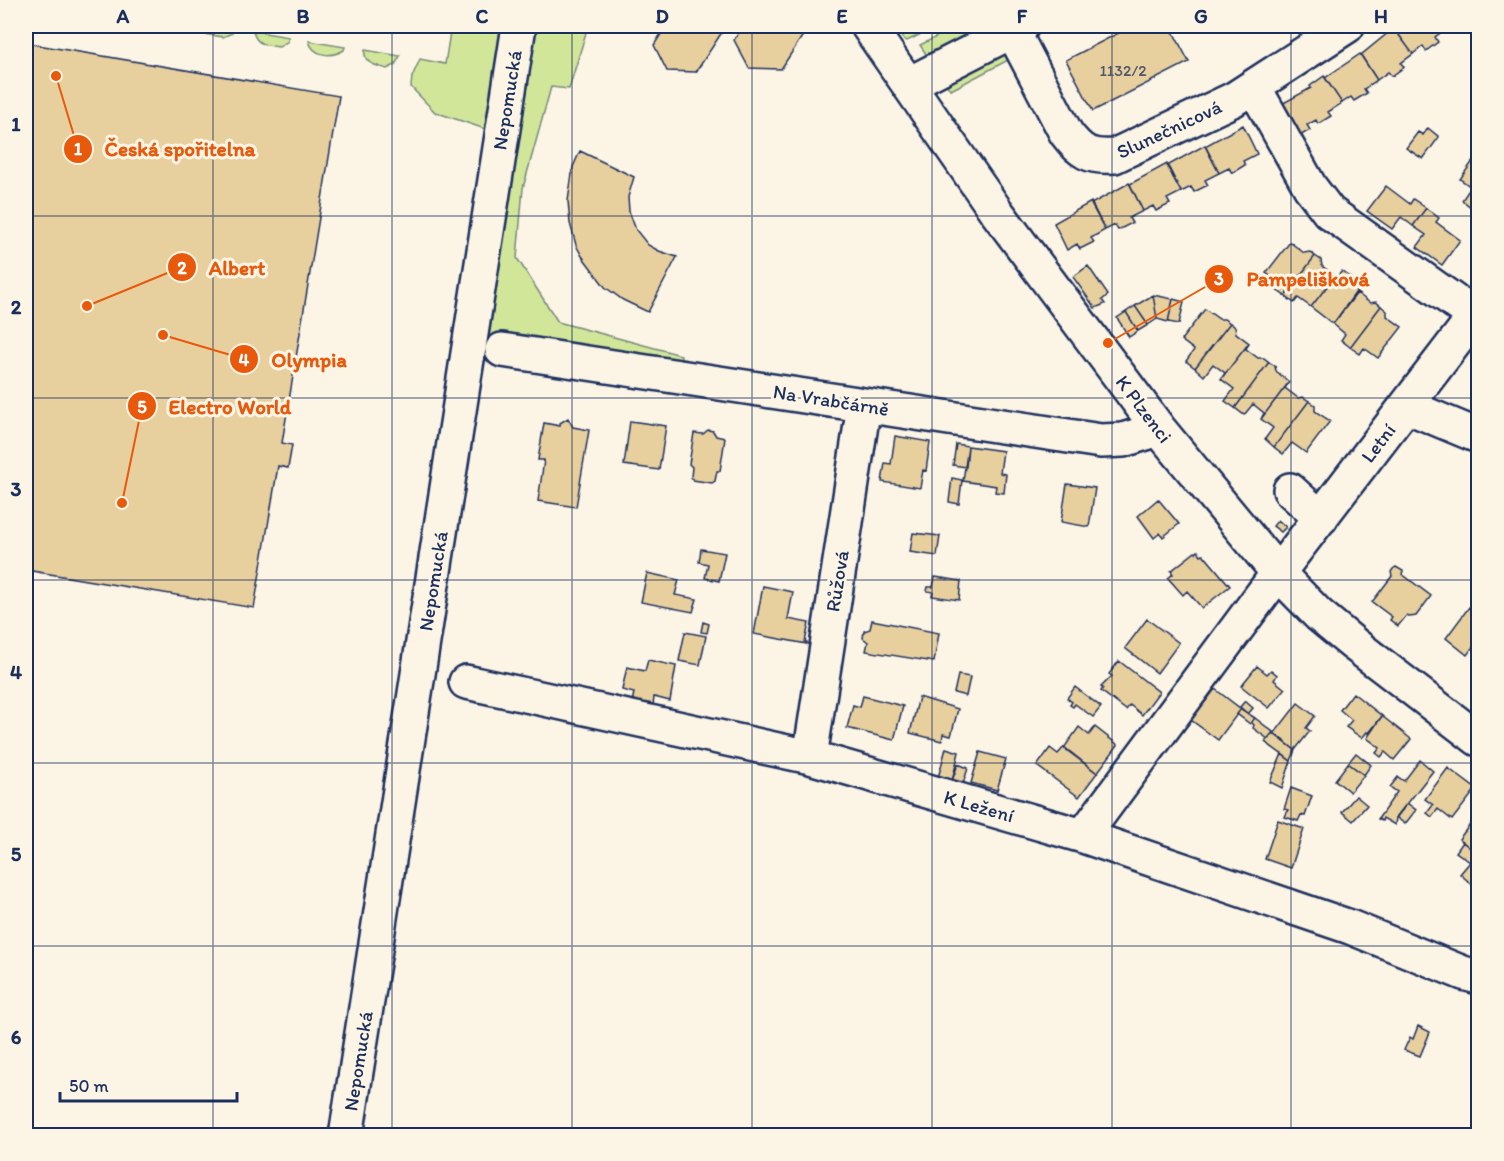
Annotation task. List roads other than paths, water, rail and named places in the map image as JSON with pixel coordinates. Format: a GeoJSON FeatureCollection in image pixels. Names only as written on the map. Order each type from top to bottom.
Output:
{"type":"FeatureCollection","features":[{"type":"Feature","properties":{"kind":"street","name":"Nepomucká"},"geometry":{"type":"LineString","coordinates":[[346,1136],[519,26]]}},
{"type":"Feature","properties":{"kind":"street","name":"K Plzenci"},"geometry":{"type":"LineString","coordinates":[[868,26],[996,211],[1159,429],[1278,573],[1319,615],[1354,644],[1479,739]]}},
{"type":"Feature","properties":{"kind":"street","name":"Slunečnicová"},"geometry":{"type":"LineString","coordinates":[[1015,27],[1066,133],[1075,146],[1087,154],[1101,157],[1114,156],[1234,99],[1347,26]]}},
{"type":"Feature","properties":{"kind":"street"},"geometry":{"type":"LineString","coordinates":[[909,84],[1015,27]]}},
{"type":"Feature","properties":{"kind":"street"},"geometry":{"type":"LineString","coordinates":[[1254,87],[1310,187],[1329,212],[1477,314]]}},
{"type":"Feature","properties":{"kind":"street","name":"Letní"},"geometry":{"type":"LineString","coordinates":[[1083,836],[1278,573],[1477,314]]}},
{"type":"Feature","properties":{"kind":"street","name":"Na Vrabčárně"},"geometry":{"type":"LineString","coordinates":[[502,350],[1101,441],[1123,440],[1159,429]]}},
{"type":"Feature","properties":{"kind":"street","name":"Růžová"},"geometry":{"type":"LineString","coordinates":[[810,757],[864,405]]}},
{"type":"Feature","properties":{"kind":"street"},"geometry":{"type":"LineString","coordinates":[[1407,406],[1479,436]]}},
{"type":"Feature","properties":{"kind":"street"},"geometry":{"type":"LineString","coordinates":[[1290,490],[1321,518]]}},
{"type":"Feature","properties":{"kind":"street","name":"K Ležení"},"geometry":{"type":"LineString","coordinates":[[466,682],[810,757],[1083,836],[1350,927],[1463,973],[1479,977]]}},
{"type":"Feature","properties":{"kind":"place","name":"Česká spořitelna"},"geometry":{"type":"Point","coordinates":[56,76]}},
{"type":"Feature","properties":{"kind":"place","name":"Albert"},"geometry":{"type":"Point","coordinates":[87,306]}},
{"type":"Feature","properties":{"kind":"place","name":"Olympia"},"geometry":{"type":"Point","coordinates":[163,335]}},
{"type":"Feature","properties":{"kind":"place","name":"Pampelišková"},"geometry":{"type":"Point","coordinates":[1108,343]}},
{"type":"Feature","properties":{"kind":"place","name":"Electro World"},"geometry":{"type":"Point","coordinates":[122,503]}}]}
